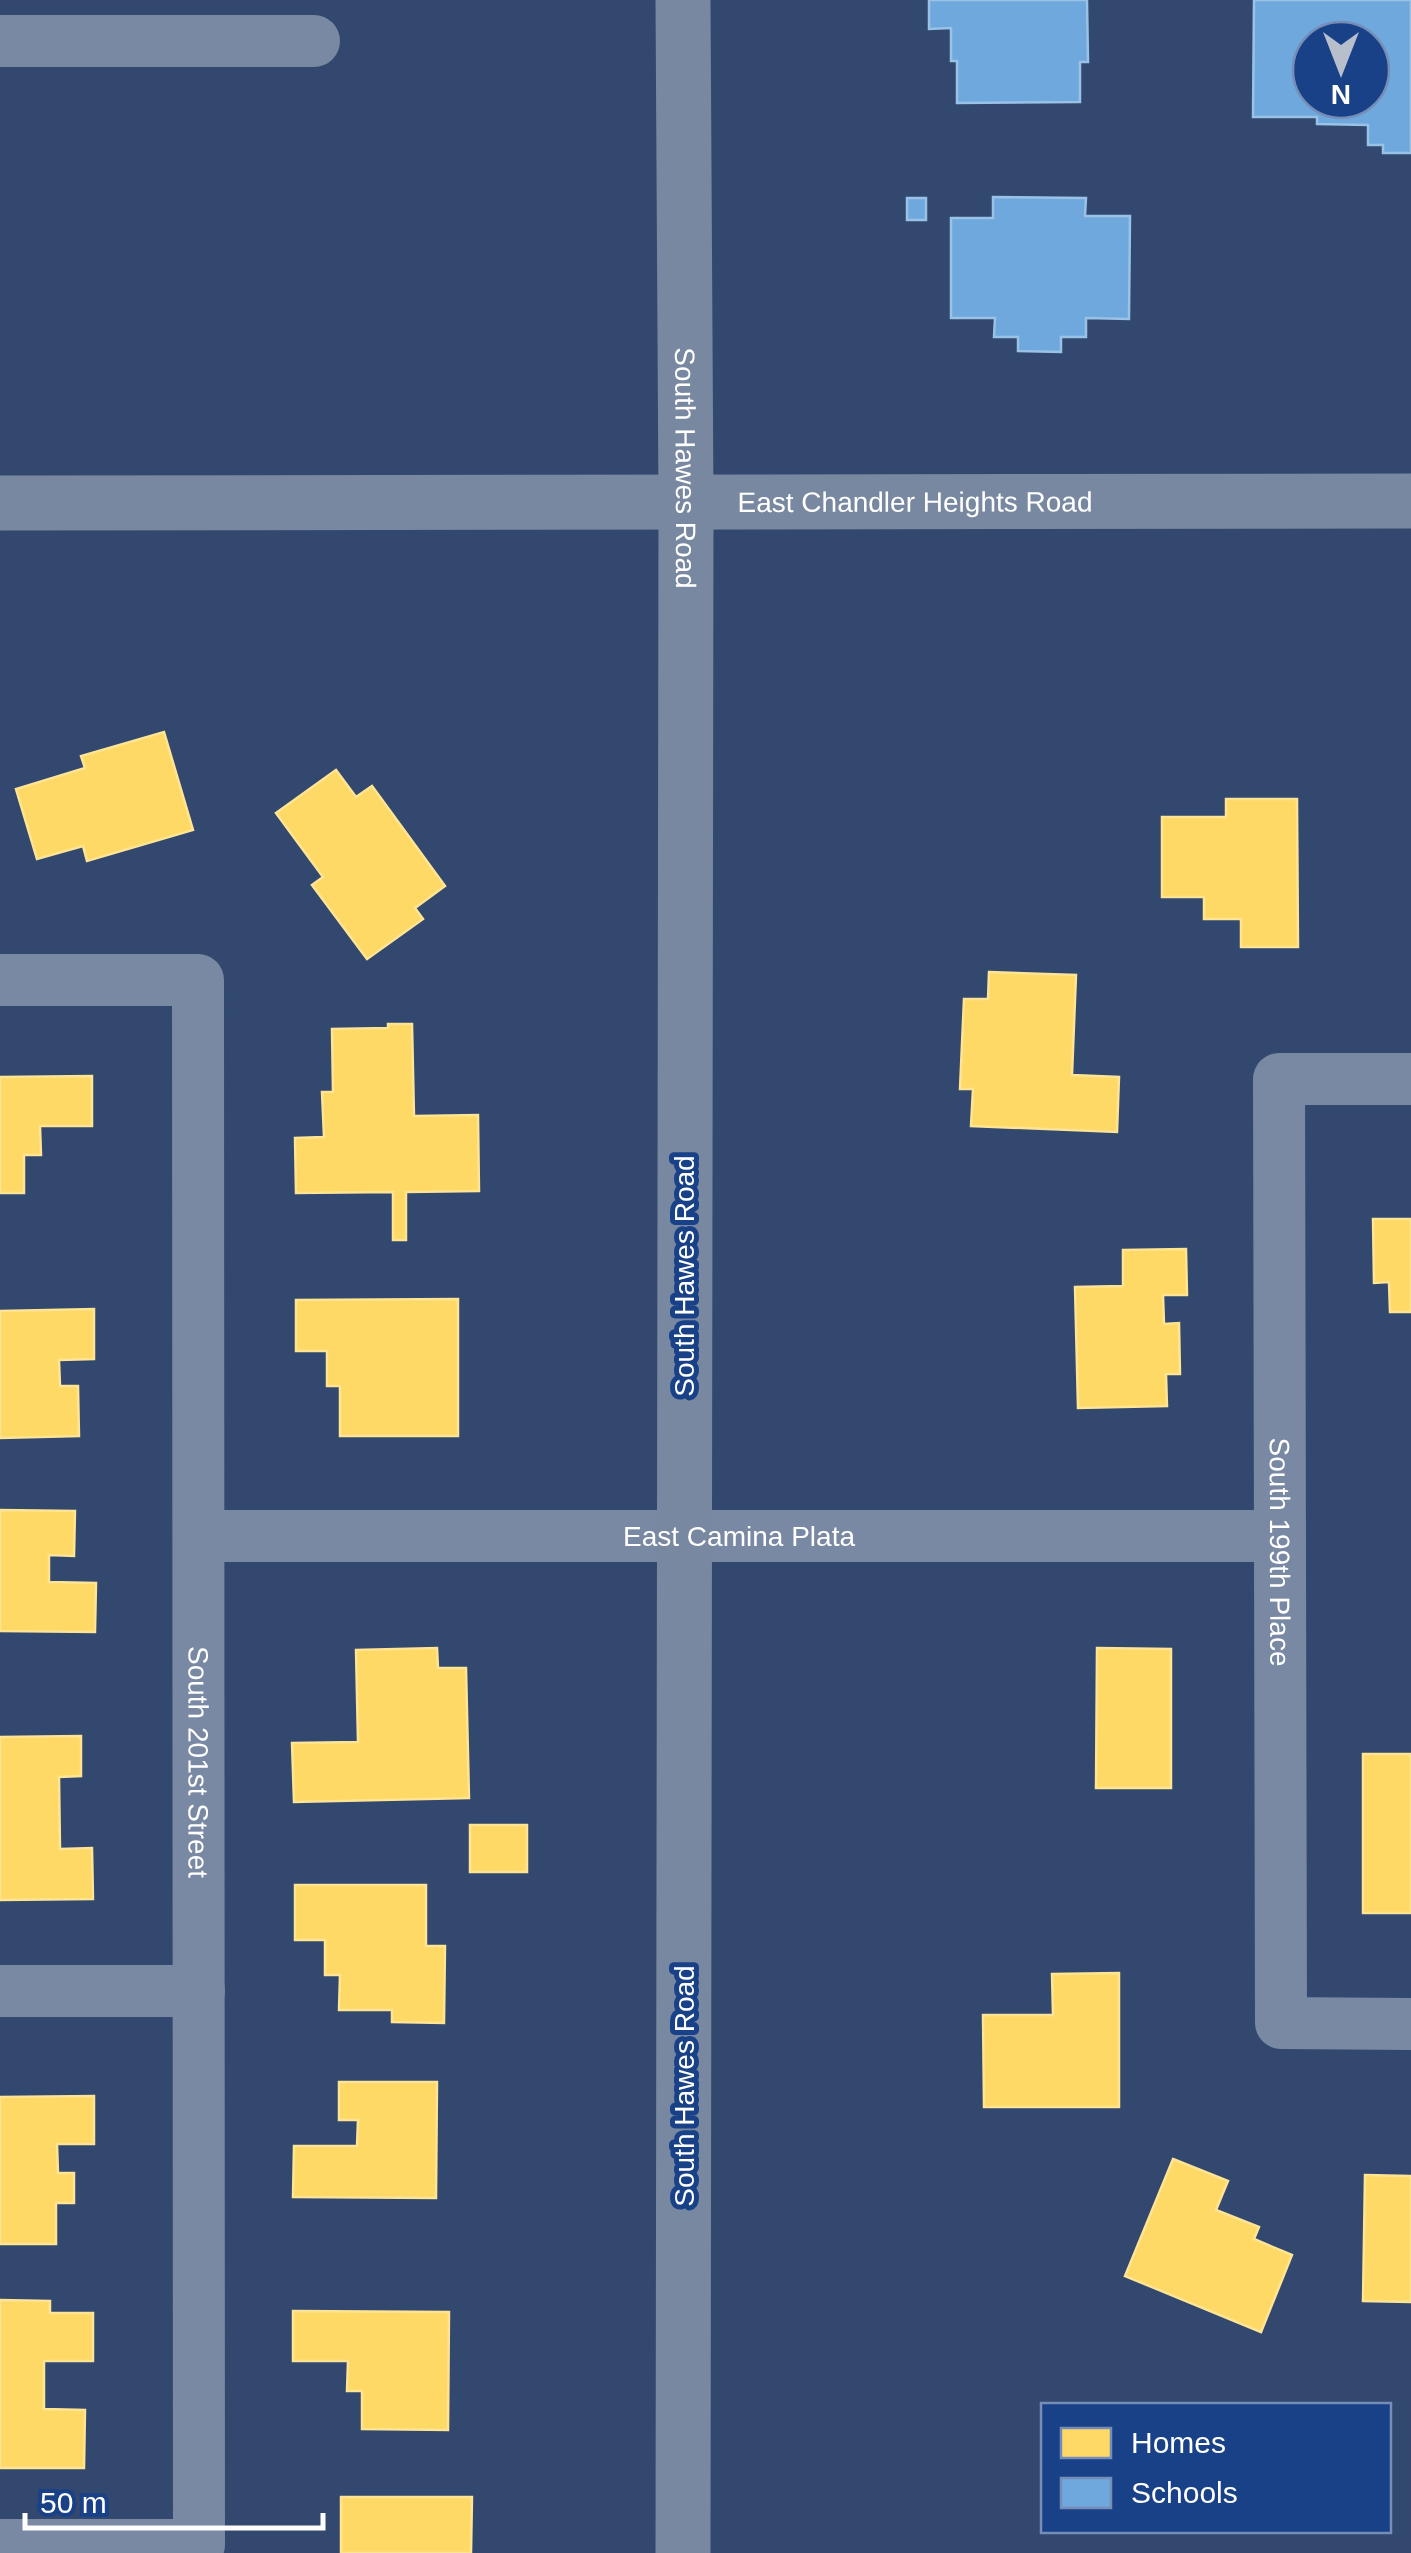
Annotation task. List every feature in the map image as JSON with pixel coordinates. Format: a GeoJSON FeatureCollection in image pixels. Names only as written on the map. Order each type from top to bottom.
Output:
{"type":"FeatureCollection","features":[{"type":"Feature","properties":{"kind":"main road","name":"South Hawes Road"},"geometry":{"type":"LineString","coordinates":[[683,0],[684,2553]]}},
{"type":"Feature","properties":{"kind":"main road","name":"East Chandler Heights Road"},"geometry":{"type":"LineString","coordinates":[[0,503],[1411,501]]}},
{"type":"Feature","properties":{"kind":"street"},"geometry":{"type":"LineString","coordinates":[[0,41],[314,42]]}},
{"type":"Feature","properties":{"kind":"street","name":"South 201st Street"},"geometry":{"type":"LineString","coordinates":[[0,980],[198,980],[199,1536],[199,2545],[0,2545]]}},
{"type":"Feature","properties":{"kind":"street","name":"South 199th Place"},"geometry":{"type":"LineString","coordinates":[[1411,1079],[1279,1079],[1281,2024],[1411,2024]]}},
{"type":"Feature","properties":{"kind":"street","name":"East Camina Plata"},"geometry":{"type":"LineString","coordinates":[[199,1536],[1280,1536]]}},
{"type":"Feature","properties":{"kind":"street"},"geometry":{"type":"LineString","coordinates":[[0,1991],[199,1991]]}},
{"type":"Feature","properties":{"kind":"building: Homes"},"geometry":{"type":"Polygon","coordinates":[[[164,732],[193,830],[87,861],[83,846],[37,859],[16,789],[85,768],[81,756],[164,732]]]}},
{"type":"Feature","properties":{"kind":"building: Homes"},"geometry":{"type":"Polygon","coordinates":[[[336,770],[356,797],[372,786],[445,886],[415,908],[423,919],[367,959],[312,885],[323,877],[276,813],[336,770]]]}},
{"type":"Feature","properties":{"kind":"building: Homes"},"geometry":{"type":"Polygon","coordinates":[[[1226,799],[1297,799],[1298,947],[1241,947],[1241,919],[1204,919],[1204,897],[1162,897],[1162,817],[1226,817],[1226,799]]]}},
{"type":"Feature","properties":{"kind":"building: Homes"},"geometry":{"type":"Polygon","coordinates":[[[989,972],[1076,975],[1072,1075],[1119,1077],[1117,1132],[971,1126],[973,1089],[960,1089],[964,999],[988,999],[989,972]]]}},
{"type":"Feature","properties":{"kind":"building: Homes"},"geometry":{"type":"Polygon","coordinates":[[[388,1024],[412,1024],[414,1116],[478,1115],[479,1191],[406,1192],[406,1240],[393,1240],[393,1192],[296,1193],[295,1138],[324,1137],[322,1092],[333,1092],[332,1029],[388,1028],[388,1024]]]}},
{"type":"Feature","properties":{"kind":"building: Homes"},"geometry":{"type":"Polygon","coordinates":[[[92,1076],[92,1126],[40,1126],[41,1155],[24,1155],[24,1193],[0,1193],[0,1077],[92,1076]]]}},
{"type":"Feature","properties":{"kind":"building: Homes"},"geometry":{"type":"Polygon","coordinates":[[[1373,1219],[1411,1219],[1411,1312],[1390,1312],[1389,1282],[1374,1283],[1373,1219]]]}},
{"type":"Feature","properties":{"kind":"building: Homes"},"geometry":{"type":"Polygon","coordinates":[[[1186,1249],[1187,1295],[1163,1295],[1164,1324],[1179,1323],[1180,1374],[1166,1374],[1167,1406],[1078,1408],[1075,1287],[1123,1286],[1123,1250],[1186,1249]]]}},
{"type":"Feature","properties":{"kind":"building: Homes"},"geometry":{"type":"Polygon","coordinates":[[[458,1299],[458,1436],[340,1436],[340,1386],[327,1386],[327,1351],[296,1351],[296,1300],[458,1299]]]}},
{"type":"Feature","properties":{"kind":"building: Homes"},"geometry":{"type":"Polygon","coordinates":[[[94,1309],[94,1359],[59,1360],[60,1386],[78,1386],[79,1436],[0,1438],[0,1311],[94,1309]]]}},
{"type":"Feature","properties":{"kind":"building: Homes"},"geometry":{"type":"Polygon","coordinates":[[[0,1510],[75,1511],[74,1556],[49,1555],[49,1582],[96,1583],[95,1632],[0,1631],[0,1510]]]}},
{"type":"Feature","properties":{"kind":"building: Homes"},"geometry":{"type":"Polygon","coordinates":[[[437,1648],[438,1668],[466,1668],[469,1798],[294,1802],[292,1743],[358,1742],[356,1650],[437,1648]]]}},
{"type":"Feature","properties":{"kind":"building: Homes"},"geometry":{"type":"Polygon","coordinates":[[[1097,1648],[1171,1649],[1171,1788],[1096,1788],[1097,1648]]]}},
{"type":"Feature","properties":{"kind":"building: Homes"},"geometry":{"type":"Polygon","coordinates":[[[81,1736],[81,1776],[59,1777],[60,1849],[92,1848],[93,1899],[0,1900],[0,1737],[81,1736]]]}},
{"type":"Feature","properties":{"kind":"building: Homes"},"geometry":{"type":"Polygon","coordinates":[[[1363,1754],[1411,1754],[1411,1913],[1363,1913],[1363,1754]]]}},
{"type":"Feature","properties":{"kind":"building: Homes"},"geometry":{"type":"Polygon","coordinates":[[[470,1825],[527,1825],[527,1872],[470,1872],[470,1825]]]}},
{"type":"Feature","properties":{"kind":"building: Homes"},"geometry":{"type":"Polygon","coordinates":[[[295,1885],[426,1885],[426,1946],[445,1946],[444,2023],[392,2022],[392,2010],[339,2010],[340,1975],[325,1975],[325,1940],[295,1940],[295,1885]]]}},
{"type":"Feature","properties":{"kind":"building: Homes"},"geometry":{"type":"Polygon","coordinates":[[[1119,1973],[1119,2107],[984,2107],[983,2015],[1053,2015],[1052,1974],[1119,1973]]]}},
{"type":"Feature","properties":{"kind":"building: Homes"},"geometry":{"type":"Polygon","coordinates":[[[339,2082],[437,2082],[436,2198],[293,2197],[294,2146],[357,2146],[358,2120],[339,2120],[339,2082]]]}},
{"type":"Feature","properties":{"kind":"building: Homes"},"geometry":{"type":"Polygon","coordinates":[[[94,2096],[94,2144],[57,2144],[58,2173],[74,2173],[74,2203],[56,2203],[56,2244],[0,2244],[0,2097],[94,2096]]]}},
{"type":"Feature","properties":{"kind":"building: Homes"},"geometry":{"type":"Polygon","coordinates":[[[1173,2159],[1228,2181],[1216,2210],[1259,2227],[1254,2239],[1292,2255],[1261,2332],[1125,2276],[1173,2159]]]}},
{"type":"Feature","properties":{"kind":"building: Homes"},"geometry":{"type":"Polygon","coordinates":[[[1365,2175],[1411,2176],[1411,2302],[1363,2301],[1365,2175]]]}},
{"type":"Feature","properties":{"kind":"building: Homes"},"geometry":{"type":"Polygon","coordinates":[[[0,2300],[50,2301],[50,2313],[93,2313],[93,2361],[44,2361],[44,2409],[85,2410],[84,2468],[0,2468],[0,2300]]]}},
{"type":"Feature","properties":{"kind":"building: Homes"},"geometry":{"type":"Polygon","coordinates":[[[293,2311],[449,2312],[448,2430],[362,2429],[362,2391],[347,2391],[348,2361],[293,2361],[293,2311]]]}},
{"type":"Feature","properties":{"kind":"building: Homes"},"geometry":{"type":"Polygon","coordinates":[[[341,2497],[472,2497],[471,2553],[341,2553],[341,2497]]]}},
{"type":"Feature","properties":{"kind":"building: Schools"},"geometry":{"type":"Polygon","coordinates":[[[929,0],[1087,0],[1088,62],[1080,62],[1080,102],[957,103],[957,61],[951,61],[951,28],[929,29],[929,0]]]}},
{"type":"Feature","properties":{"kind":"building: Schools"},"geometry":{"type":"Polygon","coordinates":[[[1254,0],[1411,0],[1411,153],[1383,153],[1383,145],[1368,145],[1368,125],[1317,124],[1317,120],[1391,120],[1391,20],[1291,20],[1291,117],[1253,117],[1254,0]]]}},
{"type":"Feature","properties":{"kind":"building: Schools"},"geometry":{"type":"Polygon","coordinates":[[[993,197],[1086,198],[1085,216],[1130,216],[1129,319],[1086,318],[1086,337],[1061,337],[1061,352],[1018,351],[1018,337],[994,337],[995,318],[951,318],[951,218],[993,218],[993,197]]]}},
{"type":"Feature","properties":{"kind":"building: Schools"},"geometry":{"type":"Polygon","coordinates":[[[907,198],[926,198],[926,220],[907,220],[907,198]]]}}]}
